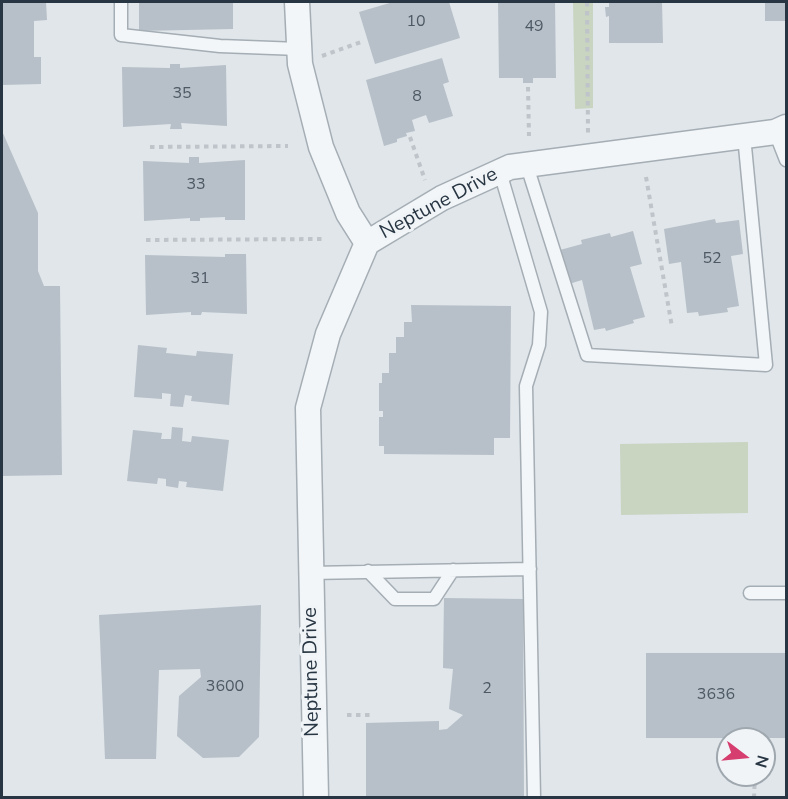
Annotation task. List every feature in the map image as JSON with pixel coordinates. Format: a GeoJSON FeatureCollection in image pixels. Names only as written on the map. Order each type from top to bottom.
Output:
{"type":"FeatureCollection","features":[{"type":"Feature","properties":{"kind":"street"},"geometry":{"type":"LineString","coordinates":[[297,2],[300,57],[321,147],[348,213],[367,243]]}},
{"type":"Feature","properties":{"kind":"street","name":"Neptune Drive"},"geometry":{"type":"LineString","coordinates":[[316,798],[308,408],[328,334],[367,243],[442,198],[510,167],[781,130]]}},
{"type":"Feature","properties":{"kind":"lane"},"geometry":{"type":"LineString","coordinates":[[121,2],[120,35],[300,57]]}},
{"type":"Feature","properties":{"kind":"lane"},"geometry":{"type":"LineString","coordinates":[[781,130],[786,160]]}},
{"type":"Feature","properties":{"kind":"lane"},"geometry":{"type":"LineString","coordinates":[[527,166],[587,355],[766,365],[744,136]]}},
{"type":"Feature","properties":{"kind":"lane"},"geometry":{"type":"LineString","coordinates":[[500,172],[541,312],[538,345],[526,386],[534,798]]}},
{"type":"Feature","properties":{"kind":"lane"},"geometry":{"type":"LineString","coordinates":[[310,573],[530,569]]}},
{"type":"Feature","properties":{"kind":"lane"},"geometry":{"type":"LineString","coordinates":[[368,571],[395,599],[434,599],[453,570]]}},
{"type":"Feature","properties":{"kind":"lane"},"geometry":{"type":"LineString","coordinates":[[750,594],[786,593]]}},
{"type":"Feature","properties":{"kind":"path"},"geometry":{"type":"LineString","coordinates":[[587,2],[589,156]]}},
{"type":"Feature","properties":{"kind":"path"},"geometry":{"type":"LineString","coordinates":[[300,57],[361,42]]}},
{"type":"Feature","properties":{"kind":"path"},"geometry":{"type":"LineString","coordinates":[[528,87],[529,136]]}},
{"type":"Feature","properties":{"kind":"path"},"geometry":{"type":"LineString","coordinates":[[410,137],[425,180]]}},
{"type":"Feature","properties":{"kind":"path"},"geometry":{"type":"LineString","coordinates":[[150,147],[288,146]]}},
{"type":"Feature","properties":{"kind":"path"},"geometry":{"type":"LineString","coordinates":[[646,177],[672,327]]}},
{"type":"Feature","properties":{"kind":"path"},"geometry":{"type":"LineString","coordinates":[[146,240],[322,239]]}},
{"type":"Feature","properties":{"kind":"path"},"geometry":{"type":"LineString","coordinates":[[347,715],[371,715]]}},
{"type":"Feature","properties":{"kind":"green space"},"geometry":{"type":"Polygon","coordinates":[[[573,2],[593,2],[593,108],[575,109],[573,2]]]}},
{"type":"Feature","properties":{"kind":"green space"},"geometry":{"type":"Polygon","coordinates":[[[748,442],[748,513],[621,515],[620,444],[748,442]]]}},
{"type":"Feature","properties":{"kind":"building"},"geometry":{"type":"Polygon","coordinates":[[[2,2],[46,2],[47,20],[34,21],[34,57],[41,57],[41,84],[2,85],[2,2]]]}},
{"type":"Feature","properties":{"kind":"building"},"geometry":{"type":"Polygon","coordinates":[[[139,2],[233,2],[233,29],[139,31],[139,2]]]}},
{"type":"Feature","properties":{"kind":"building"},"geometry":{"type":"Polygon","coordinates":[[[393,2],[449,2],[460,38],[375,64],[359,12],[393,2]]]}},
{"type":"Feature","properties":{"kind":"building"},"geometry":{"type":"Polygon","coordinates":[[[498,2],[555,2],[556,78],[533,78],[533,83],[523,83],[523,78],[499,78],[498,2]]]}},
{"type":"Feature","properties":{"kind":"building"},"geometry":{"type":"Polygon","coordinates":[[[609,2],[662,2],[663,43],[609,43],[609,16],[606,17],[605,7],[609,7],[609,2]]]}},
{"type":"Feature","properties":{"kind":"building"},"geometry":{"type":"Polygon","coordinates":[[[765,2],[786,2],[786,21],[765,21],[765,2]]]}},
{"type":"Feature","properties":{"kind":"building"},"geometry":{"type":"Polygon","coordinates":[[[442,58],[449,82],[443,84],[453,116],[429,123],[426,115],[412,120],[415,131],[406,133],[407,136],[397,139],[397,142],[384,146],[366,80],[442,58]]]}},
{"type":"Feature","properties":{"kind":"building"},"geometry":{"type":"Polygon","coordinates":[[[170,64],[180,64],[180,68],[226,65],[227,126],[181,123],[182,129],[170,129],[171,124],[123,127],[122,67],[170,68],[170,64]]]}},
{"type":"Feature","properties":{"kind":"building"},"geometry":{"type":"Polygon","coordinates":[[[2,131],[38,213],[38,271],[44,286],[60,286],[62,475],[2,476],[2,131]]]}},
{"type":"Feature","properties":{"kind":"building"},"geometry":{"type":"Polygon","coordinates":[[[189,157],[199,157],[199,163],[245,160],[245,220],[225,220],[225,217],[200,218],[200,221],[190,221],[190,218],[144,221],[143,161],[189,163],[189,157]]]}},
{"type":"Feature","properties":{"kind":"building"},"geometry":{"type":"Polygon","coordinates":[[[715,219],[716,223],[739,220],[743,254],[731,256],[739,306],[727,308],[728,312],[699,316],[698,312],[687,313],[681,262],[669,264],[664,229],[715,219]]]}},
{"type":"Feature","properties":{"kind":"building"},"geometry":{"type":"Polygon","coordinates":[[[633,231],[642,264],[630,267],[645,317],[633,320],[634,323],[606,331],[605,328],[594,330],[582,280],[569,284],[560,250],[582,244],[581,240],[610,233],[611,237],[633,231]]]}},
{"type":"Feature","properties":{"kind":"building"},"geometry":{"type":"Polygon","coordinates":[[[225,254],[246,254],[247,314],[202,312],[201,315],[191,315],[191,312],[146,315],[145,255],[225,257],[225,254]]]}},
{"type":"Feature","properties":{"kind":"building"},"geometry":{"type":"Polygon","coordinates":[[[411,305],[511,306],[510,438],[494,438],[494,455],[384,454],[384,446],[379,446],[379,417],[383,417],[383,411],[379,411],[379,383],[382,383],[382,373],[389,373],[389,353],[396,353],[396,337],[404,337],[404,322],[412,322],[411,305]]]}},
{"type":"Feature","properties":{"kind":"building"},"geometry":{"type":"Polygon","coordinates":[[[138,345],[167,348],[166,353],[196,356],[197,351],[233,354],[229,405],[191,401],[192,396],[185,395],[183,407],[170,406],[171,394],[162,393],[162,399],[134,397],[138,345]]]}},
{"type":"Feature","properties":{"kind":"building"},"geometry":{"type":"Polygon","coordinates":[[[172,427],[183,428],[182,441],[191,442],[192,436],[229,440],[223,491],[186,487],[187,482],[179,481],[178,488],[166,486],[166,479],[158,478],[157,484],[127,481],[133,430],[162,433],[161,439],[171,439],[172,427]]]}},
{"type":"Feature","properties":{"kind":"building"},"geometry":{"type":"Polygon","coordinates":[[[444,598],[523,599],[524,798],[366,798],[366,723],[439,721],[439,730],[447,729],[463,715],[449,709],[453,669],[443,668],[444,598]]]}},
{"type":"Feature","properties":{"kind":"building"},"geometry":{"type":"Polygon","coordinates":[[[261,605],[259,737],[239,757],[203,758],[177,736],[179,696],[201,677],[200,669],[159,670],[156,759],[105,759],[99,615],[261,605]]]}},
{"type":"Feature","properties":{"kind":"building"},"geometry":{"type":"Polygon","coordinates":[[[646,653],[786,653],[786,738],[776,738],[776,727],[716,727],[716,738],[646,738],[646,653]]]}}]}
